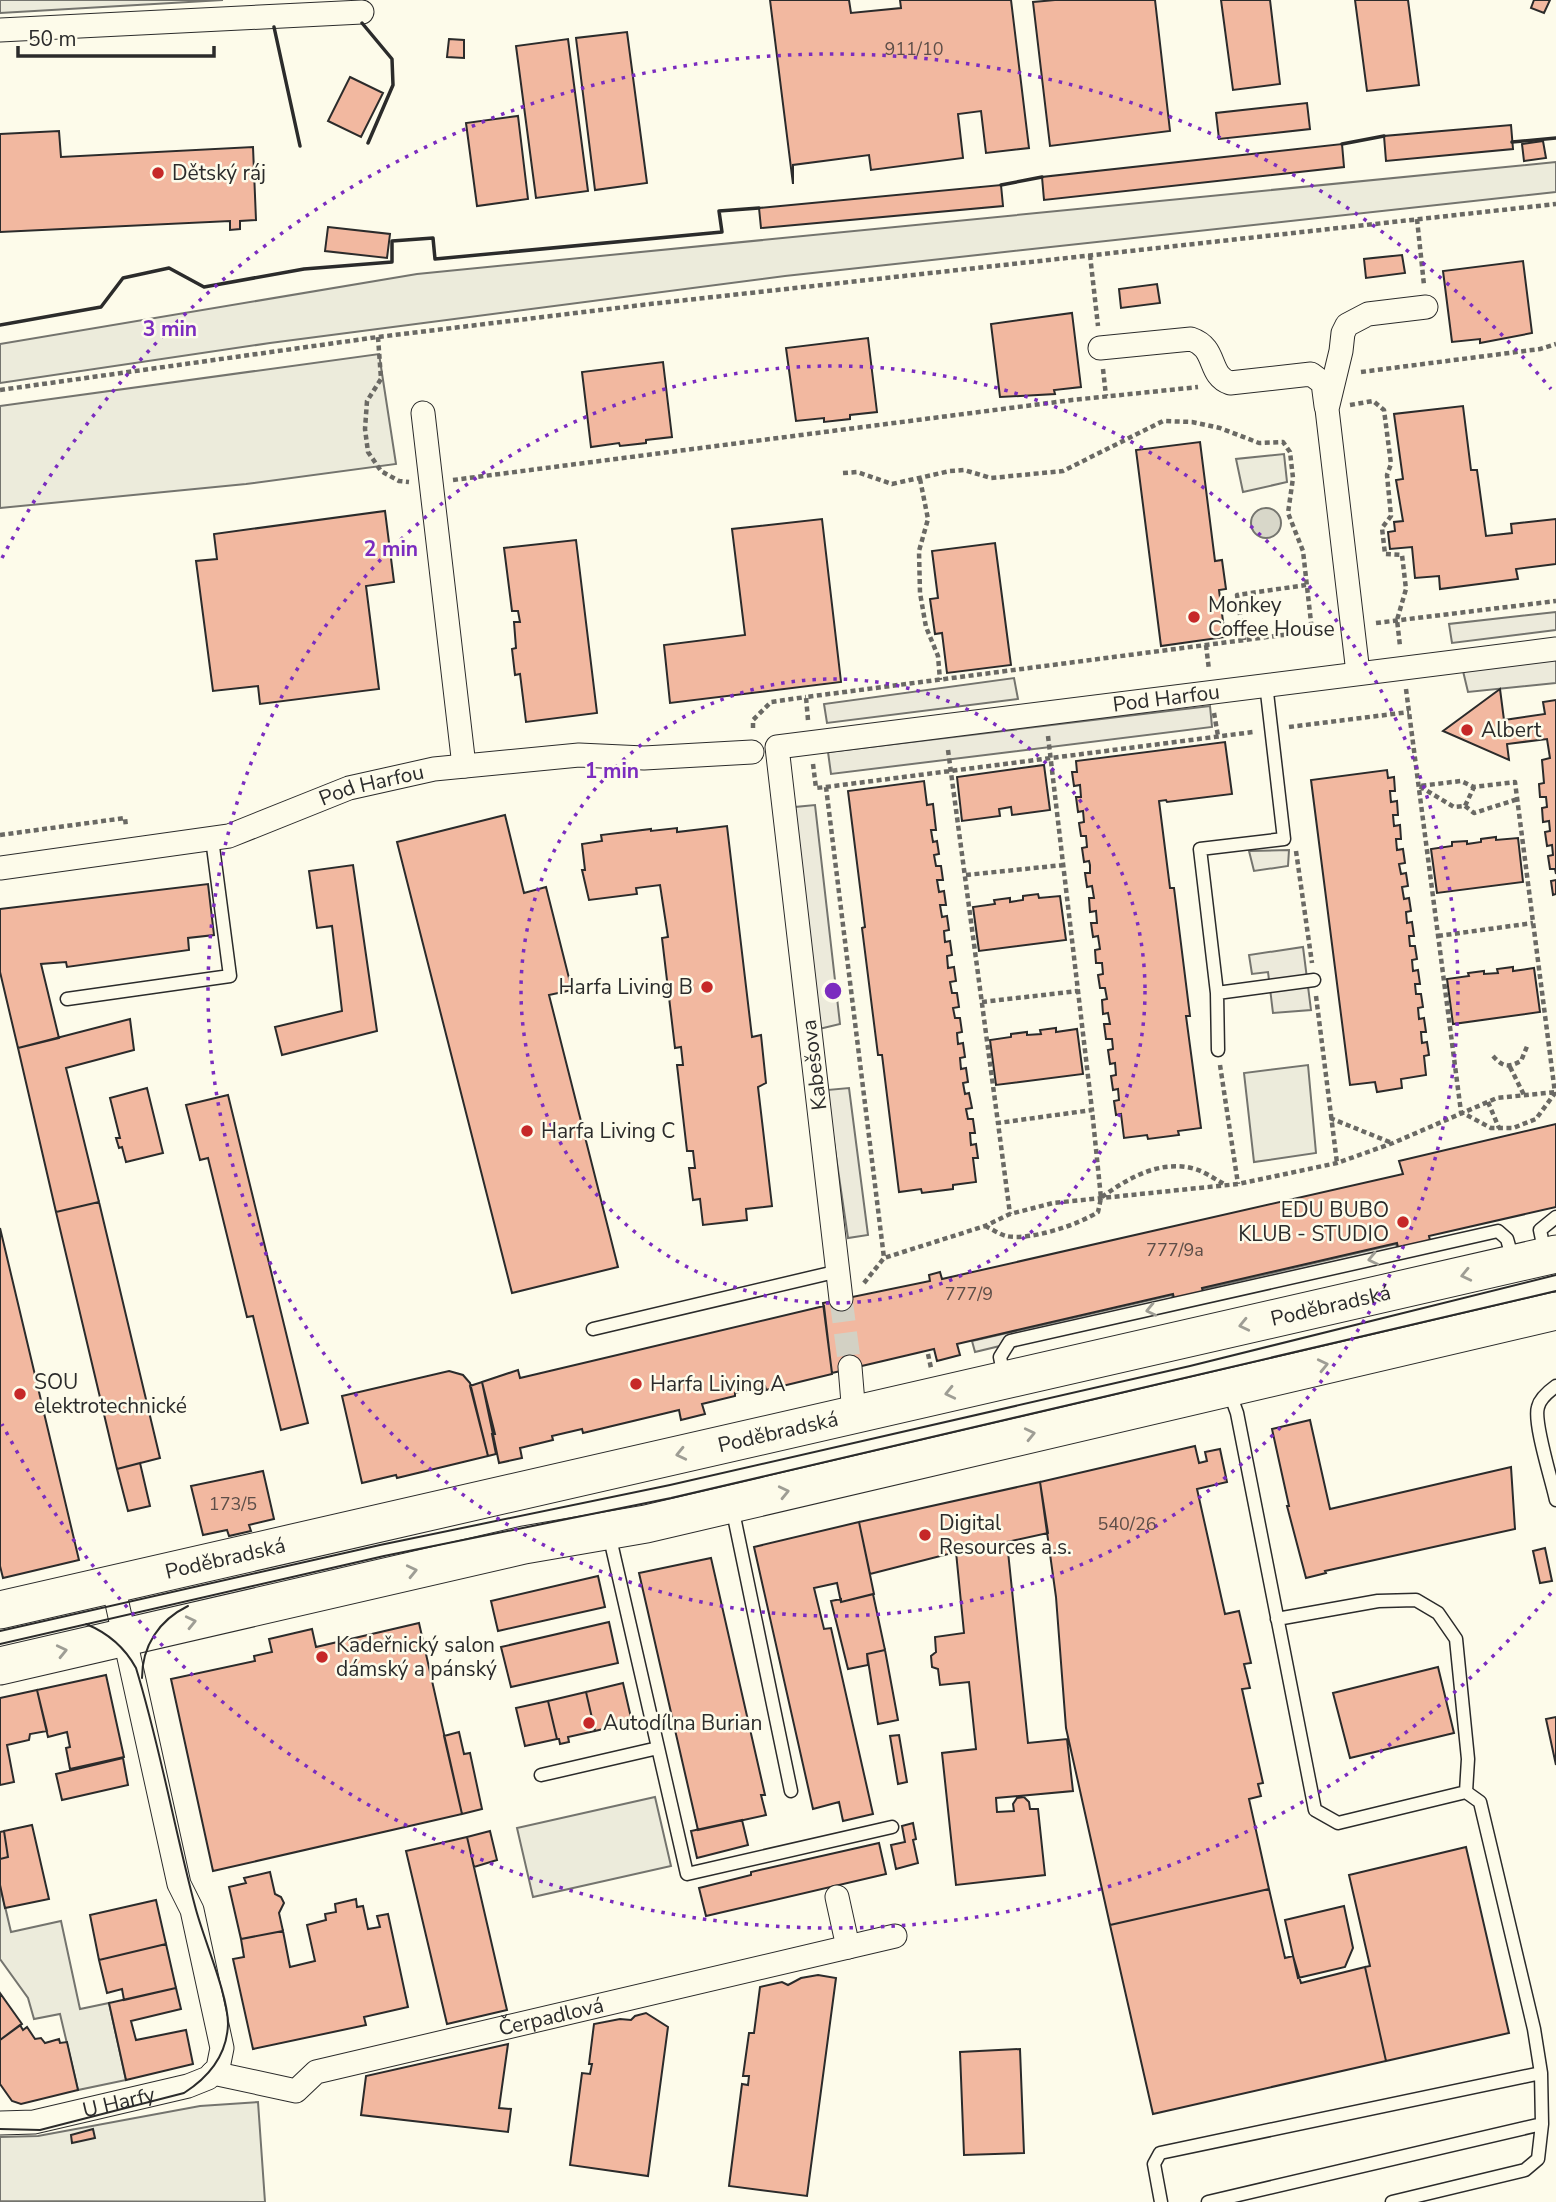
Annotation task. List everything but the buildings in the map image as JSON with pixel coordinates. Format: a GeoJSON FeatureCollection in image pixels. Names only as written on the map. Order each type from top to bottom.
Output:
{"type":"FeatureCollection","features":[{"type":"Feature","properties":{"kind":"main road","name":"Poděbradská"},"geometry":{"type":"LineString","coordinates":[[0,1610],[1539,1258]]}},
{"type":"Feature","properties":{"kind":"main road"},"geometry":{"type":"LineString","coordinates":[[0,1666],[524,1545],[608,1531],[731,1504],[1556,1311]]}},
{"type":"Feature","properties":{"kind":"street"},"geometry":{"type":"LineString","coordinates":[[0,30],[362,12]]}},
{"type":"Feature","properties":{"kind":"street"},"geometry":{"type":"LineString","coordinates":[[1327,409],[1347,324],[1368,314],[1426,307]]}},
{"type":"Feature","properties":{"kind":"street"},"geometry":{"type":"LineString","coordinates":[[1100,348],[1191,339],[1201,342],[1208,349],[1219,377],[1230,383],[1311,374],[1323,383],[1358,673]]}},
{"type":"Feature","properties":{"kind":"street"},"geometry":{"type":"LineString","coordinates":[[423,413],[464,766]]}},
{"type":"Feature","properties":{"kind":"street","name":"Pod Harfou"},"geometry":{"type":"LineString","coordinates":[[777,747],[1556,649]]}},
{"type":"Feature","properties":{"kind":"street","name":"Kabešova"},"geometry":{"type":"LineString","coordinates":[[777,747],[840,1287]]}},
{"type":"Feature","properties":{"kind":"street","name":"Pod Harfou"},"geometry":{"type":"LineString","coordinates":[[0,868],[229,836],[349,788],[434,769],[579,755],[644,758],[752,752]]}},
{"type":"Feature","properties":{"kind":"street"},"geometry":{"type":"LineString","coordinates":[[850,1367],[854,1415]]}},
{"type":"Feature","properties":{"kind":"street"},"geometry":{"type":"LineString","coordinates":[[113,1585],[179,1884],[192,1910],[221,2039],[218,2064]]}},
{"type":"Feature","properties":{"kind":"street"},"geometry":{"type":"LineString","coordinates":[[836,1897],[848,1947]]}},
{"type":"Feature","properties":{"kind":"street","name":"Čerpadlová"},"geometry":{"type":"LineString","coordinates":[[218,2064],[296,2091],[316,2072],[895,1936]]}},
{"type":"Feature","properties":{"kind":"street","name":"U Harfy"},"geometry":{"type":"LineString","coordinates":[[0,2123],[25,2124],[188,2086],[201,2081],[218,2064]]}},
{"type":"Feature","properties":{"kind":"lane"},"geometry":{"type":"LineString","coordinates":[[1218,1050],[1217,993],[1200,849],[1284,839],[1266,684]]}},
{"type":"Feature","properties":{"kind":"lane"},"geometry":{"type":"LineString","coordinates":[[67,999],[230,976],[212,839]]}},
{"type":"Feature","properties":{"kind":"lane"},"geometry":{"type":"LineString","coordinates":[[1217,993],[1314,980]]}},
{"type":"Feature","properties":{"kind":"lane"},"geometry":{"type":"LineString","coordinates":[[1539,1258],[1540,1230],[1556,1217]]}},
{"type":"Feature","properties":{"kind":"lane"},"geometry":{"type":"LineString","coordinates":[[593,1329],[840,1287]]}},
{"type":"Feature","properties":{"kind":"lane"},"geometry":{"type":"LineString","coordinates":[[1556,1386],[1545,1395],[1538,1406],[1556,1500]]}},
{"type":"Feature","properties":{"kind":"lane"},"geometry":{"type":"LineString","coordinates":[[1228,1388],[1237,1413],[1315,1810],[1338,1823],[1466,1792],[1480,1802],[1534,2029],[1541,2073],[1542,2124],[1538,2159],[1525,2169],[1392,2202]]}},
{"type":"Feature","properties":{"kind":"lane"},"geometry":{"type":"LineString","coordinates":[[731,1504],[791,1791]]}},
{"type":"Feature","properties":{"kind":"lane"},"geometry":{"type":"LineString","coordinates":[[608,1531],[687,1874],[892,1828]]}},
{"type":"Feature","properties":{"kind":"lane"},"geometry":{"type":"LineString","coordinates":[[1277,1619],[1378,1601],[1416,1600],[1438,1612],[1456,1639],[1468,1759],[1466,1792]]}},
{"type":"Feature","properties":{"kind":"lane"},"geometry":{"type":"LineString","coordinates":[[541,1774],[658,1748]]}},
{"type":"Feature","properties":{"kind":"lane"},"geometry":{"type":"LineString","coordinates":[[1161,2202],[1154,2164],[1160,2153],[1541,2073]]}},
{"type":"Feature","properties":{"kind":"lane"},"geometry":{"type":"LineString","coordinates":[[1208,2202],[1542,2124]]}},
{"type":"Feature","properties":{"kind":"path"},"geometry":{"type":"LineString","coordinates":[[0,390],[378,337],[650,304],[1556,204]]}},
{"type":"Feature","properties":{"kind":"path"},"geometry":{"type":"LineString","coordinates":[[1417,219],[1422,269]]}},
{"type":"Feature","properties":{"kind":"path"},"geometry":{"type":"LineString","coordinates":[[378,337],[380,379],[367,401],[365,429],[368,452],[381,471],[399,481],[418,484],[1072,400],[1230,383]]}},
{"type":"Feature","properties":{"kind":"path"},"geometry":{"type":"LineString","coordinates":[[1335,375],[1540,349],[1556,344]]}},
{"type":"Feature","properties":{"kind":"path"},"geometry":{"type":"LineString","coordinates":[[1327,409],[1373,401],[1384,410],[1391,464],[1387,475],[1391,516],[1382,528],[1385,554],[1402,555],[1406,589],[1397,620],[1461,1112]]}},
{"type":"Feature","properties":{"kind":"path"},"geometry":{"type":"LineString","coordinates":[[843,474],[857,472],[892,484],[920,480],[950,471],[964,470],[991,478],[1063,471],[1163,422],[1192,422],[1220,428],[1259,443],[1283,442],[1290,452],[1293,478],[1288,513],[1303,551],[1312,631]]}},
{"type":"Feature","properties":{"kind":"path"},"geometry":{"type":"LineString","coordinates":[[920,480],[928,519],[919,551],[920,593],[926,627],[938,656],[940,680]]}},
{"type":"Feature","properties":{"kind":"path"},"geometry":{"type":"LineString","coordinates":[[1244,640],[1237,595],[1306,585]]}},
{"type":"Feature","properties":{"kind":"path"},"geometry":{"type":"LineString","coordinates":[[752,752],[753,720],[771,702],[1353,625],[1556,601]]}},
{"type":"Feature","properties":{"kind":"path"},"geometry":{"type":"LineString","coordinates":[[806,697],[816,789],[1050,756],[1409,712]]}},
{"type":"Feature","properties":{"kind":"path"},"geometry":{"type":"LineString","coordinates":[[985,1226],[1006,1236],[1058,1229],[1081,1222],[1098,1212],[1101,1198],[1045,712]]}},
{"type":"Feature","properties":{"kind":"path"},"geometry":{"type":"LineString","coordinates":[[944,725],[1010,1214]]}},
{"type":"Feature","properties":{"kind":"path"},"geometry":{"type":"LineString","coordinates":[[1419,786],[1461,781],[1474,787],[1516,782],[1555,1093],[1536,1119],[1513,1128],[1491,1128],[1461,1112]]}},
{"type":"Feature","properties":{"kind":"path"},"geometry":{"type":"LineString","coordinates":[[1419,786],[1454,807],[1465,806],[1474,813],[1518,799]]}},
{"type":"Feature","properties":{"kind":"path"},"geometry":{"type":"LineString","coordinates":[[826,787],[884,1258]]}},
{"type":"Feature","properties":{"kind":"path"},"geometry":{"type":"LineString","coordinates":[[1465,806],[1474,787]]}},
{"type":"Feature","properties":{"kind":"path"},"geometry":{"type":"LineString","coordinates":[[966,875],[1063,865]]}},
{"type":"Feature","properties":{"kind":"path"},"geometry":{"type":"LineString","coordinates":[[1438,936],[1533,923]]}},
{"type":"Feature","properties":{"kind":"path"},"geometry":{"type":"LineString","coordinates":[[982,1002],[1078,990]]}},
{"type":"Feature","properties":{"kind":"path"},"geometry":{"type":"LineString","coordinates":[[1493,1056],[1502,1065],[1510,1067],[1521,1060],[1528,1044]]}},
{"type":"Feature","properties":{"kind":"path"},"geometry":{"type":"LineString","coordinates":[[1218,1050],[1238,1184]]}},
{"type":"Feature","properties":{"kind":"path"},"geometry":{"type":"LineString","coordinates":[[1510,1067],[1524,1095]]}},
{"type":"Feature","properties":{"kind":"path"},"geometry":{"type":"LineString","coordinates":[[840,1287],[862,1285],[884,1258],[985,1226],[1010,1214],[1053,1203],[1238,1184],[1337,1163],[1393,1143],[1497,1098],[1555,1093]]}},
{"type":"Feature","properties":{"kind":"path"},"geometry":{"type":"LineString","coordinates":[[1488,1102],[1499,1128]]}},
{"type":"Feature","properties":{"kind":"path"},"geometry":{"type":"LineString","coordinates":[[998,1123],[1092,1110]]}},
{"type":"Feature","properties":{"kind":"path"},"geometry":{"type":"LineString","coordinates":[[1330,1118],[1393,1143]]}},
{"type":"Feature","properties":{"kind":"path"},"geometry":{"type":"LineString","coordinates":[[1101,1198],[1121,1183],[1156,1168],[1174,1166],[1195,1169],[1226,1185]]}},
{"type":"Feature","properties":{"kind":"shaded area"},"geometry":{"type":"Polygon","coordinates":[[[0,0],[223,0],[0,13],[0,0]]]}},
{"type":"Feature","properties":{"kind":"shaded area"},"geometry":{"type":"Polygon","coordinates":[[[1556,162],[1556,192],[785,276],[270,343],[0,383],[0,344],[417,274],[1556,162]]]}},
{"type":"Feature","properties":{"kind":"shaded area"},"geometry":{"type":"Polygon","coordinates":[[[379,354],[396,464],[246,484],[0,508],[0,406],[379,354]]]}},
{"type":"Feature","properties":{"kind":"shaded area"},"geometry":{"type":"Polygon","coordinates":[[[1284,454],[1287,482],[1243,492],[1236,459],[1284,454]]]}},
{"type":"Feature","properties":{"kind":"shaded area"},"geometry":{"type":"Polygon","coordinates":[[[1266,508],[1277,512],[1281,523],[1277,534],[1266,538],[1255,534],[1251,523],[1255,512],[1266,508]]]}},
{"type":"Feature","properties":{"kind":"shaded area"},"geometry":{"type":"Polygon","coordinates":[[[1556,612],[1556,630],[1452,643],[1449,624],[1556,612]]]}},
{"type":"Feature","properties":{"kind":"shaded area"},"geometry":{"type":"Polygon","coordinates":[[[1556,659],[1556,683],[1468,692],[1463,671],[1556,659]]]}},
{"type":"Feature","properties":{"kind":"shaded area"},"geometry":{"type":"Polygon","coordinates":[[[1014,678],[1018,699],[827,723],[824,704],[1014,678]]]}},
{"type":"Feature","properties":{"kind":"shaded area"},"geometry":{"type":"Polygon","coordinates":[[[1210,706],[1212,727],[831,774],[828,752],[1210,706]]]}},
{"type":"Feature","properties":{"kind":"shaded area"},"geometry":{"type":"Polygon","coordinates":[[[815,805],[840,1024],[819,1029],[828,1090],[849,1088],[868,1235],[848,1238],[817,1027],[795,807],[815,805]]]}},
{"type":"Feature","properties":{"kind":"shaded area"},"geometry":{"type":"Polygon","coordinates":[[[1289,850],[1288,866],[1254,871],[1249,851],[1289,850]]]}},
{"type":"Feature","properties":{"kind":"shaded area"},"geometry":{"type":"Polygon","coordinates":[[[1303,947],[1311,1010],[1273,1013],[1268,972],[1252,974],[1249,955],[1303,947]]]}},
{"type":"Feature","properties":{"kind":"shaded area"},"geometry":{"type":"Polygon","coordinates":[[[1308,1065],[1316,1153],[1254,1162],[1244,1073],[1308,1065]]]}},
{"type":"Feature","properties":{"kind":"shaded area"},"geometry":{"type":"Polygon","coordinates":[[[1396,1244],[1399,1253],[1205,1297],[1203,1289],[1396,1244]]]}},
{"type":"Feature","properties":{"kind":"shaded area"},"geometry":{"type":"Polygon","coordinates":[[[1172,1295],[1174,1304],[975,1352],[972,1341],[1172,1295]]]}},
{"type":"Feature","properties":{"kind":"shaded area"},"geometry":{"type":"Polygon","coordinates":[[[655,1797],[671,1866],[533,1897],[517,1828],[655,1797]]]}},
{"type":"Feature","properties":{"kind":"shaded area"},"geometry":{"type":"Polygon","coordinates":[[[0,1885],[11,1932],[61,1921],[80,2009],[109,2003],[126,2080],[78,2090],[60,2014],[34,2019],[28,1998],[0,1959],[0,1885]]]}},
{"type":"Feature","properties":{"kind":"shaded area"},"geometry":{"type":"Polygon","coordinates":[[[258,2102],[265,2202],[0,2201],[0,2137],[38,2136],[200,2106],[258,2102]]]}},
{"type":"Feature","properties":{"kind":"tunnel"},"geometry":{"type":"LineString","coordinates":[[841,1299],[850,1367]]}},
{"type":"Feature","properties":{"kind":"tram line"},"geometry":{"type":"LineString","coordinates":[[0,1631],[380,1545],[670,1485],[1190,1366],[1556,1275]]}},
{"type":"Feature","properties":{"kind":"tram line"},"geometry":{"type":"LineString","coordinates":[[0,1644],[384,1556],[671,1498],[1556,1291]]}},
{"type":"Feature","properties":{"kind":"tram line"},"geometry":{"type":"LineString","coordinates":[[142,1678],[145,1655],[154,1635],[169,1619],[188,1606]]}},
{"type":"Feature","properties":{"kind":"tram line"},"geometry":{"type":"LineString","coordinates":[[0,2129],[40,2130],[184,2093],[201,2080],[215,2064],[227,2035],[224,1997],[195,1906],[136,1668],[115,1641],[86,1624]]}},
{"type":"Feature","properties":{"kind":"wall"},"geometry":{"type":"LineString","coordinates":[[362,23],[392,59],[393,85],[368,143]]}},
{"type":"Feature","properties":{"kind":"wall"},"geometry":{"type":"LineString","coordinates":[[274,27],[300,146]]}},
{"type":"Feature","properties":{"kind":"wall"},"geometry":{"type":"LineString","coordinates":[[1342,144],[1384,136]]}},
{"type":"Feature","properties":{"kind":"wall"},"geometry":{"type":"LineString","coordinates":[[1512,142],[1556,138]]}},
{"type":"Feature","properties":{"kind":"wall"},"geometry":{"type":"LineString","coordinates":[[1001,185],[1042,177]]}},
{"type":"Feature","properties":{"kind":"wall"},"geometry":{"type":"LineString","coordinates":[[0,325],[101,307],[123,278],[169,268],[204,287],[304,269],[392,262],[392,241],[433,238],[435,259],[722,232],[719,211],[759,208]]}},
{"type":"Feature","properties":{"kind":"place","name":"Dětský ráj"},"geometry":{"type":"Point","coordinates":[158,173]}},
{"type":"Feature","properties":{"kind":"place","name":"Monkey Coffee House"},"geometry":{"type":"Point","coordinates":[1194,617]}},
{"type":"Feature","properties":{"kind":"place","name":"Albert"},"geometry":{"type":"Point","coordinates":[1467,730]}},
{"type":"Feature","properties":{"kind":"place","name":"Harfa Living B"},"geometry":{"type":"Point","coordinates":[707,987]}},
{"type":"Feature","properties":{"kind":"place","name":"Harfa Living C"},"geometry":{"type":"Point","coordinates":[527,1131]}},
{"type":"Feature","properties":{"kind":"place","name":"EDU BUBO KLUB - STUDIO"},"geometry":{"type":"Point","coordinates":[1403,1222]}},
{"type":"Feature","properties":{"kind":"place","name":"Harfa Living A"},"geometry":{"type":"Point","coordinates":[636,1384]}},
{"type":"Feature","properties":{"kind":"place","name":"SOU elektrotechnické"},"geometry":{"type":"Point","coordinates":[20,1394]}},
{"type":"Feature","properties":{"kind":"place","name":"Digital Resources a.s."},"geometry":{"type":"Point","coordinates":[925,1535]}},
{"type":"Feature","properties":{"kind":"place","name":"Kadeřnický salon dámský a pánský"},"geometry":{"type":"Point","coordinates":[322,1657]}},
{"type":"Feature","properties":{"kind":"place","name":"Autodílna Burian"},"geometry":{"type":"Point","coordinates":[589,1723]}}]}
